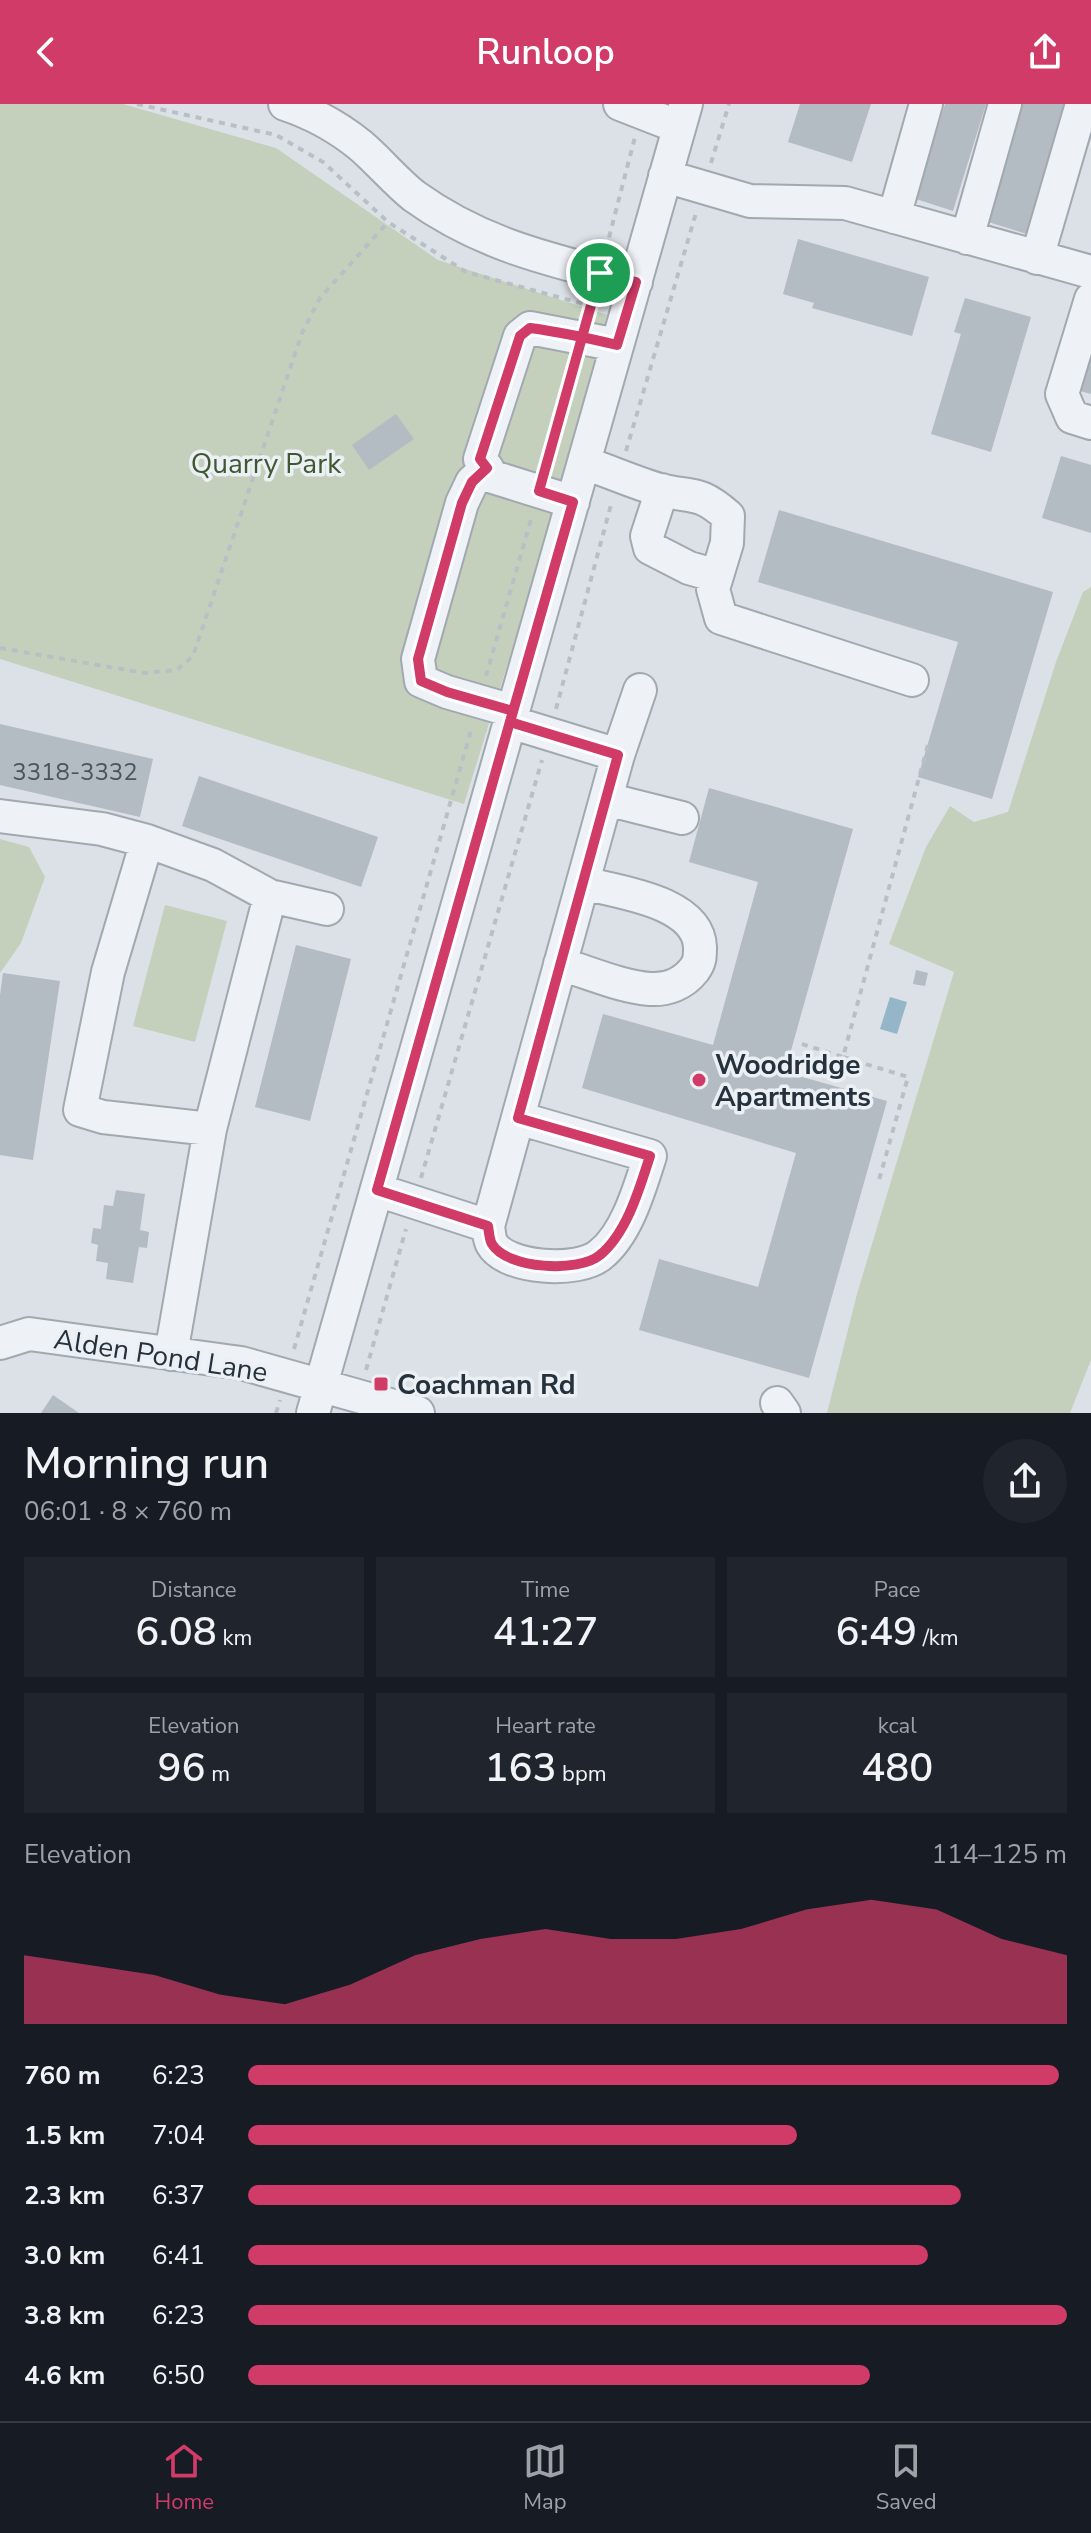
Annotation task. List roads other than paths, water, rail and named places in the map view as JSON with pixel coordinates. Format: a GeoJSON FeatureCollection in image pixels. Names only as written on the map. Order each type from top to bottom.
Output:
{"type":"FeatureCollection","features":[{"type":"Feature","properties":{"kind":"street"},"geometry":{"type":"LineString","coordinates":[[285,104],[307,111],[359,144],[413,195],[476,235],[520,252],[636,282]]}},
{"type":"Feature","properties":{"kind":"street"},"geometry":{"type":"LineString","coordinates":[[894,217],[926,104]]}},
{"type":"Feature","properties":{"kind":"street"},"geometry":{"type":"LineString","coordinates":[[967,238],[1005,104]]}},
{"type":"Feature","properties":{"kind":"street"},"geometry":{"type":"LineString","coordinates":[[1037,258],[1082,104]]}},
{"type":"Feature","properties":{"kind":"street"},"geometry":{"type":"LineString","coordinates":[[317,1399],[682,116],[631,109]]}},
{"type":"Feature","properties":{"kind":"street"},"geometry":{"type":"LineString","coordinates":[[665,176],[750,201],[845,203],[1091,272]]}},
{"type":"Feature","properties":{"kind":"street"},"geometry":{"type":"LineString","coordinates":[[1091,299],[1062,394],[1072,417],[1091,423]]}},
{"type":"Feature","properties":{"kind":"street"},"geometry":{"type":"LineString","coordinates":[[573,502],[493,477],[480,459],[520,336],[530,328],[587,321],[617,345]]}},
{"type":"Feature","properties":{"kind":"street"},"geometry":{"type":"LineString","coordinates":[[584,463],[662,490],[690,492],[711,500],[728,516],[727,543],[713,589],[721,618],[912,680]]}},
{"type":"Feature","properties":{"kind":"street"},"geometry":{"type":"LineString","coordinates":[[487,468],[472,482],[462,503],[418,659],[421,681],[618,755]]}},
{"type":"Feature","properties":{"kind":"street"},"geometry":{"type":"LineString","coordinates":[[662,490],[647,536],[650,548],[689,568],[717,576]]}},
{"type":"Feature","properties":{"kind":"street"},"geometry":{"type":"LineString","coordinates":[[518,1118],[650,1156],[640,1188],[620,1228],[599,1257],[575,1265],[539,1267],[502,1255],[491,1243],[488,1226],[618,755],[640,690]]}},
{"type":"Feature","properties":{"kind":"street"},"geometry":{"type":"LineString","coordinates":[[606,799],[682,818]]}},
{"type":"Feature","properties":{"kind":"street"},"geometry":{"type":"LineString","coordinates":[[0,816],[102,829],[147,841],[213,865],[270,896],[327,909]]}},
{"type":"Feature","properties":{"kind":"street"},"geometry":{"type":"LineString","coordinates":[[147,841],[108,972],[80,1110],[103,1117],[210,1129]]}},
{"type":"Feature","properties":{"kind":"street"},"geometry":{"type":"LineString","coordinates":[[560,964],[648,989],[671,988],[692,973],[700,959],[700,940],[685,917],[665,904],[583,883]]}},
{"type":"Feature","properties":{"kind":"street"},"geometry":{"type":"LineString","coordinates":[[171,1354],[210,1129],[270,896]]}},
{"type":"Feature","properties":{"kind":"street"},"geometry":{"type":"LineString","coordinates":[[377,1190],[488,1226]]}},
{"type":"Feature","properties":{"kind":"street","name":"Alden Pond Lane"},"geometry":{"type":"LineString","coordinates":[[0,1343],[29,1334],[241,1363],[287,1375],[317,1399],[418,1413]]}},
{"type":"Feature","properties":{"kind":"water"},"geometry":{"type":"Polygon","coordinates":[[[890,997],[907,1002],[897,1034],[880,1029],[890,997]]]}},
{"type":"Feature","properties":{"kind":"place","name":"Woodridge Apartments"},"geometry":{"type":"Point","coordinates":[699,1080]}},
{"type":"Feature","properties":{"kind":"place","name":"Coachman Rd"},"geometry":{"type":"Point","coordinates":[381,1384]}},
{"type":"Feature","properties":{"kind":"park label","name":"Quarry Park"},"geometry":{"type":"Point","coordinates":[266,463]}}]}
